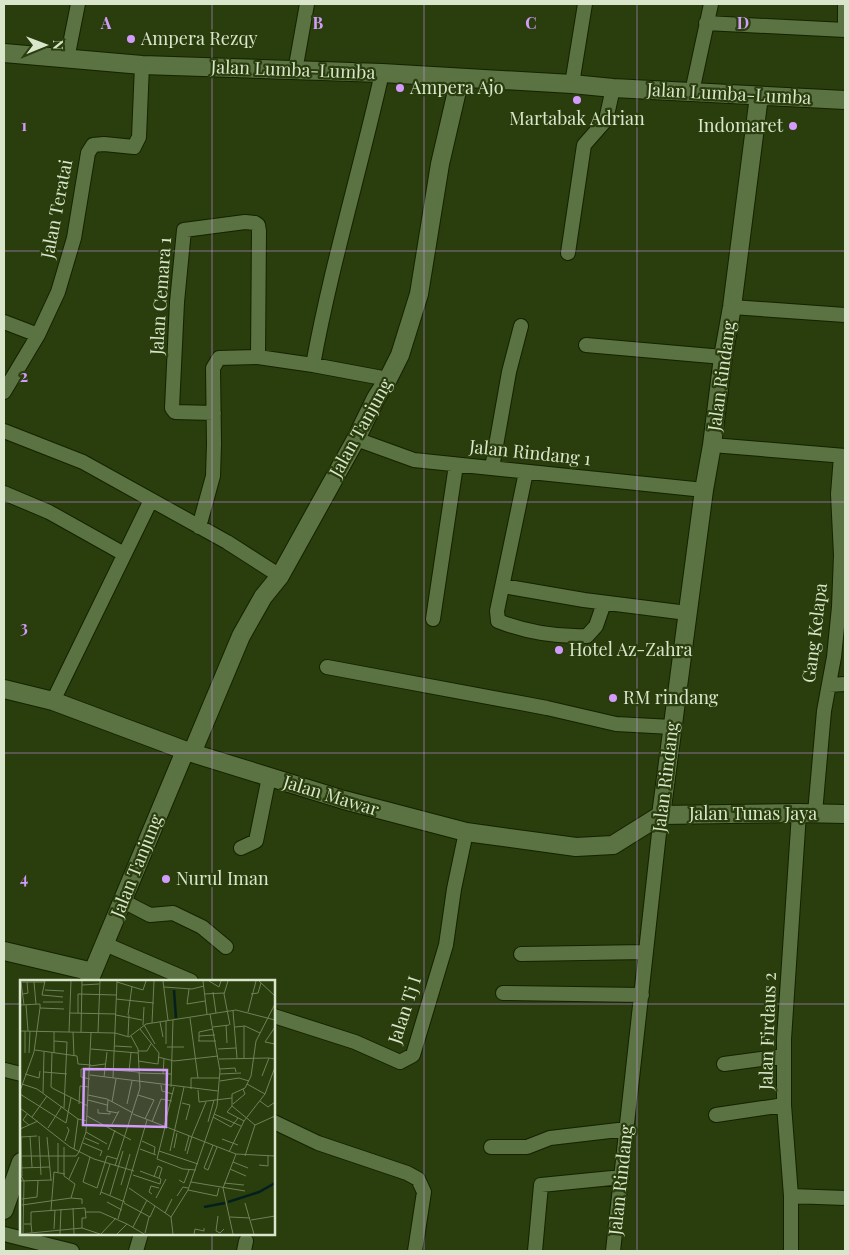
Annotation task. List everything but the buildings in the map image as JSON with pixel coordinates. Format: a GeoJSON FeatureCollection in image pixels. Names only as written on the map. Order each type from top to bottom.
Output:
{"type":"FeatureCollection","features":[{"type":"Feature","properties":{"kind":"street"},"geometry":{"type":"LineString","coordinates":[[68,59],[78,4]]}},
{"type":"Feature","properties":{"kind":"street"},"geometry":{"type":"LineString","coordinates":[[295,71],[307,4]]}},
{"type":"Feature","properties":{"kind":"street"},"geometry":{"type":"LineString","coordinates":[[572,84],[585,4]]}},
{"type":"Feature","properties":{"kind":"street"},"geometry":{"type":"LineString","coordinates":[[692,92],[711,4]]}},
{"type":"Feature","properties":{"kind":"street"},"geometry":{"type":"LineString","coordinates":[[706,23],[845,30],[845,4]]}},
{"type":"Feature","properties":{"kind":"street","name":"Jalan Lumba-Lumba"},"geometry":{"type":"LineString","coordinates":[[4,53],[142,64],[382,73],[612,88],[845,100]]}},
{"type":"Feature","properties":{"kind":"street","name":"Jalan Teratai"},"geometry":{"type":"LineString","coordinates":[[4,392],[38,335],[58,292],[74,238],[88,153],[93,145],[104,144],[134,147],[139,137],[142,64]]}},
{"type":"Feature","properties":{"kind":"street"},"geometry":{"type":"LineString","coordinates":[[312,365],[334,263],[370,127],[382,73]]}},
{"type":"Feature","properties":{"kind":"street","name":"Jalan Tanjung"},"geometry":{"type":"LineString","coordinates":[[91,976],[188,752],[241,636],[263,597],[280,576],[400,355],[418,294],[440,164],[460,78]]}},
{"type":"Feature","properties":{"kind":"street"},"geometry":{"type":"LineString","coordinates":[[568,253],[584,145],[606,120],[612,88]]}},
{"type":"Feature","properties":{"kind":"street","name":"Jalan Rindang"},"geometry":{"type":"LineString","coordinates":[[613,1251],[672,727],[760,96]]}},
{"type":"Feature","properties":{"kind":"street","name":"Jalan Cemara 1"},"geometry":{"type":"LineString","coordinates":[[214,413],[175,412],[172,408],[177,302],[184,230],[245,222],[254,223],[258,226],[258,357]]}},
{"type":"Feature","properties":{"kind":"street"},"geometry":{"type":"LineString","coordinates":[[732,307],[845,315]]}},
{"type":"Feature","properties":{"kind":"street"},"geometry":{"type":"LineString","coordinates":[[4,322],[38,335]]}},
{"type":"Feature","properties":{"kind":"street"},"geometry":{"type":"LineString","coordinates":[[492,468],[509,372],[521,326]]}},
{"type":"Feature","properties":{"kind":"street"},"geometry":{"type":"LineString","coordinates":[[586,345],[723,357]]}},
{"type":"Feature","properties":{"kind":"street"},"geometry":{"type":"LineString","coordinates":[[199,526],[213,476],[214,368],[219,358],[258,357],[388,379]]}},
{"type":"Feature","properties":{"kind":"street"},"geometry":{"type":"LineString","coordinates":[[4,431],[83,462],[227,542],[280,576]]}},
{"type":"Feature","properties":{"kind":"street","name":"Jalan Rindang 1"},"geometry":{"type":"LineString","coordinates":[[356,439],[414,460],[704,490]]}},
{"type":"Feature","properties":{"kind":"street"},"geometry":{"type":"LineString","coordinates":[[712,445],[843,456]]}},
{"type":"Feature","properties":{"kind":"street","name":"Gang Kelapa"},"geometry":{"type":"LineString","coordinates":[[807,813],[834,657],[842,555],[838,494],[843,456]]}},
{"type":"Feature","properties":{"kind":"street"},"geometry":{"type":"LineString","coordinates":[[433,619],[456,465]]}},
{"type":"Feature","properties":{"kind":"street"},"geometry":{"type":"LineString","coordinates":[[526,472],[498,611],[498,621],[508,625],[560,636],[587,636],[596,626],[604,602]]}},
{"type":"Feature","properties":{"kind":"street"},"geometry":{"type":"LineString","coordinates":[[4,493],[50,512],[124,554]]}},
{"type":"Feature","properties":{"kind":"street"},"geometry":{"type":"LineString","coordinates":[[52,701],[151,500]]}},
{"type":"Feature","properties":{"kind":"street"},"geometry":{"type":"LineString","coordinates":[[503,586],[687,613]]}},
{"type":"Feature","properties":{"kind":"street"},"geometry":{"type":"LineString","coordinates":[[326,667],[547,708],[616,724],[672,727]]}},
{"type":"Feature","properties":{"kind":"street"},"geometry":{"type":"LineString","coordinates":[[829,685],[845,684]]}},
{"type":"Feature","properties":{"kind":"street","name":"Jalan Mawar"},"geometry":{"type":"LineString","coordinates":[[4,689],[52,701],[188,752],[414,820],[466,832],[576,847],[613,845],[661,815]]}},
{"type":"Feature","properties":{"kind":"street"},"geometry":{"type":"LineString","coordinates":[[241,848],[256,841],[269,777]]}},
{"type":"Feature","properties":{"kind":"street","name":"Jalan Firdaus 2"},"geometry":{"type":"LineString","coordinates":[[791,1251],[790,1196],[784,1105],[784,1056],[807,813]]}},
{"type":"Feature","properties":{"kind":"street","name":"Jalan Tunas Jaya"},"geometry":{"type":"LineString","coordinates":[[661,815],[845,814]]}},
{"type":"Feature","properties":{"kind":"street","name":"Jalan Tj I"},"geometry":{"type":"LineString","coordinates":[[275,1016],[355,1042],[400,1062],[413,1055],[446,945],[454,889],[466,832]]}},
{"type":"Feature","properties":{"kind":"street"},"geometry":{"type":"LineString","coordinates":[[123,901],[150,915],[174,913],[202,927],[226,947]]}},
{"type":"Feature","properties":{"kind":"street"},"geometry":{"type":"LineString","coordinates":[[105,944],[189,980]]}},
{"type":"Feature","properties":{"kind":"street"},"geometry":{"type":"LineString","coordinates":[[4,951],[91,976]]}},
{"type":"Feature","properties":{"kind":"street"},"geometry":{"type":"LineString","coordinates":[[521,954],[646,952]]}},
{"type":"Feature","properties":{"kind":"street"},"geometry":{"type":"LineString","coordinates":[[503,993],[642,995]]}},
{"type":"Feature","properties":{"kind":"street"},"geometry":{"type":"LineString","coordinates":[[724,1064],[784,1056]]}},
{"type":"Feature","properties":{"kind":"street"},"geometry":{"type":"LineString","coordinates":[[5,1070],[20,1074]]}},
{"type":"Feature","properties":{"kind":"street"},"geometry":{"type":"LineString","coordinates":[[716,1115],[784,1105]]}},
{"type":"Feature","properties":{"kind":"street"},"geometry":{"type":"LineString","coordinates":[[275,1122],[318,1143],[408,1173],[418,1180],[424,1192],[415,1251]]}},
{"type":"Feature","properties":{"kind":"street"},"geometry":{"type":"LineString","coordinates":[[491,1147],[528,1147],[550,1138],[627,1129]]}},
{"type":"Feature","properties":{"kind":"street"},"geometry":{"type":"LineString","coordinates":[[4,1210],[13,1172]]}},
{"type":"Feature","properties":{"kind":"street"},"geometry":{"type":"LineString","coordinates":[[535,1251],[541,1186],[622,1177]]}},
{"type":"Feature","properties":{"kind":"street"},"geometry":{"type":"LineString","coordinates":[[790,1196],[845,1198]]}},
{"type":"Feature","properties":{"kind":"street"},"geometry":{"type":"LineString","coordinates":[[4,1234],[72,1251]]}},
{"type":"Feature","properties":{"kind":"street"},"geometry":{"type":"LineString","coordinates":[[136,1251],[141,1235]]}},
{"type":"Feature","properties":{"kind":"place","name":"Ampera Rezqy"},"geometry":{"type":"Point","coordinates":[131,39]}},
{"type":"Feature","properties":{"kind":"place","name":"Ampera Ajo"},"geometry":{"type":"Point","coordinates":[400,88]}},
{"type":"Feature","properties":{"kind":"place","name":"Martabak Adrian"},"geometry":{"type":"Point","coordinates":[577,100]}},
{"type":"Feature","properties":{"kind":"place","name":"Indomaret"},"geometry":{"type":"Point","coordinates":[793,126]}},
{"type":"Feature","properties":{"kind":"place","name":"Hotel Az-Zahra"},"geometry":{"type":"Point","coordinates":[559,650]}},
{"type":"Feature","properties":{"kind":"place","name":"RM rindang"},"geometry":{"type":"Point","coordinates":[613,698]}},
{"type":"Feature","properties":{"kind":"place","name":"Nurul Iman"},"geometry":{"type":"Point","coordinates":[166,879]}}]}
